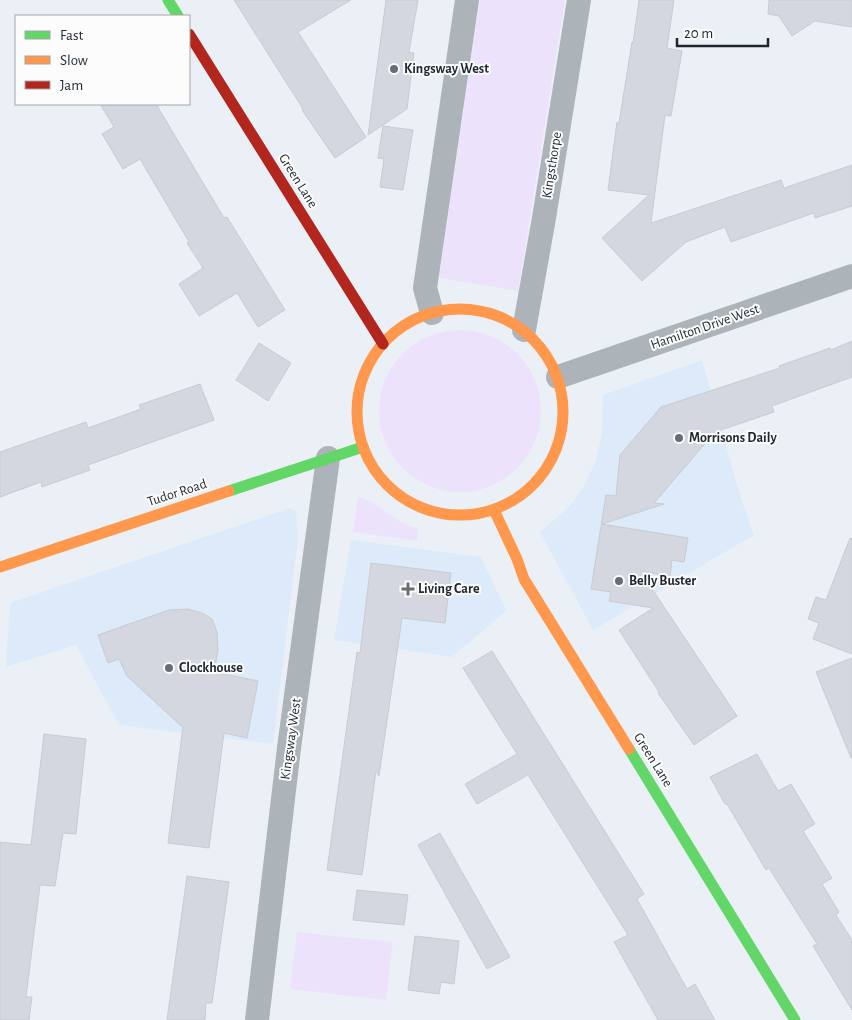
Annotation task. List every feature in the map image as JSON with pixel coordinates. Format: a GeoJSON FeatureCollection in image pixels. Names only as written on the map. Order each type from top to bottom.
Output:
{"type":"FeatureCollection","features":[{"type":"Feature","properties":{"kind":"street"},"geometry":{"type":"LineString","coordinates":[[168,0],[177,15]]}},
{"type":"Feature","properties":{"kind":"street"},"geometry":{"type":"LineString","coordinates":[[432,313],[425,288],[468,0]]}},
{"type":"Feature","properties":{"kind":"street","name":"Kingsthorpe"},"geometry":{"type":"LineString","coordinates":[[524,330],[579,0]]}},
{"type":"Feature","properties":{"kind":"street","name":"Green Lane"},"geometry":{"type":"LineString","coordinates":[[190,36],[383,344]]}},
{"type":"Feature","properties":{"kind":"street","name":"Hamilton Drive West"},"geometry":{"type":"LineString","coordinates":[[558,377],[852,276]]}},
{"type":"Feature","properties":{"kind":"street"},"geometry":{"type":"LineString","coordinates":[[448,309],[475,310],[501,317],[524,330],[544,351],[558,377],[564,411],[559,445],[543,476],[518,499],[494,510],[456,515],[426,510],[399,495],[377,474],[363,447],[357,420],[359,392],[368,366],[383,344],[401,327],[432,313],[448,309]]}},
{"type":"Feature","properties":{"kind":"street","name":"Tudor Road"},"geometry":{"type":"LineString","coordinates":[[0,566],[363,447]]}},
{"type":"Feature","properties":{"kind":"street","name":"Kingsway West"},"geometry":{"type":"LineString","coordinates":[[258,1020],[289,748],[328,458]]}},
{"type":"Feature","properties":{"kind":"street","name":"Green Lane"},"geometry":{"type":"LineString","coordinates":[[494,510],[517,559],[524,579],[795,1020]]}},
{"type":"Feature","properties":{"kind":"shaded area"},"geometry":{"type":"Polygon","coordinates":[[[480,0],[565,0],[518,291],[439,278],[480,0]]]}},
{"type":"Feature","properties":{"kind":"shaded area"},"geometry":{"type":"Polygon","coordinates":[[[452,330],[468,330],[491,336],[511,348],[523,360],[535,380],[541,403],[541,419],[535,442],[523,462],[511,474],[491,486],[468,492],[452,492],[429,486],[409,474],[397,462],[385,442],[379,419],[379,403],[385,380],[397,360],[409,348],[429,336],[452,330]]]}},
{"type":"Feature","properties":{"kind":"shaded area"},"geometry":{"type":"Polygon","coordinates":[[[702,360],[741,499],[754,535],[593,630],[540,532],[570,506],[584,486],[596,461],[602,433],[603,395],[702,360]]]}},
{"type":"Feature","properties":{"kind":"shaded area"},"geometry":{"type":"Polygon","coordinates":[[[359,497],[368,500],[403,523],[418,529],[417,541],[353,532],[359,497]]]}},
{"type":"Feature","properties":{"kind":"shaded area"},"geometry":{"type":"Polygon","coordinates":[[[290,508],[296,512],[298,537],[273,744],[119,725],[76,645],[6,667],[10,603],[290,508]]]}},
{"type":"Feature","properties":{"kind":"shaded area"},"geometry":{"type":"Polygon","coordinates":[[[351,540],[481,557],[506,611],[452,657],[334,640],[351,540]]]}},
{"type":"Feature","properties":{"kind":"shaded area"},"geometry":{"type":"Polygon","coordinates":[[[297,932],[393,942],[386,1000],[290,989],[297,932]]]}},
{"type":"Feature","properties":{"kind":"building"},"geometry":{"type":"Polygon","coordinates":[[[234,0],[351,0],[298,32],[366,137],[335,158],[302,110],[234,0]]]}},
{"type":"Feature","properties":{"kind":"building"},"geometry":{"type":"Polygon","coordinates":[[[386,0],[418,0],[409,52],[414,53],[407,109],[368,135],[386,0]]]}},
{"type":"Feature","properties":{"kind":"building"},"geometry":{"type":"Polygon","coordinates":[[[639,0],[674,0],[667,48],[682,51],[671,116],[665,115],[651,223],[781,180],[784,188],[852,165],[852,206],[815,218],[814,213],[731,242],[725,227],[686,242],[642,281],[602,238],[649,195],[608,190],[617,122],[619,123],[639,0]]]}},
{"type":"Feature","properties":{"kind":"building"},"geometry":{"type":"Polygon","coordinates":[[[769,0],[852,0],[852,27],[815,21],[792,36],[779,16],[768,14],[769,0]]]}},
{"type":"Feature","properties":{"kind":"building"},"geometry":{"type":"Polygon","coordinates":[[[101,105],[157,105],[224,218],[227,217],[285,310],[258,327],[237,293],[199,316],[179,284],[203,268],[140,159],[123,169],[102,134],[114,127],[101,105]]]}},
{"type":"Feature","properties":{"kind":"building"},"geometry":{"type":"Polygon","coordinates":[[[383,126],[413,130],[403,190],[380,187],[384,159],[378,158],[383,126]]]}},
{"type":"Feature","properties":{"kind":"building"},"geometry":{"type":"Polygon","coordinates":[[[852,341],[852,377],[772,406],[774,412],[715,432],[654,503],[664,504],[602,524],[688,538],[684,562],[672,560],[670,576],[640,571],[737,716],[694,745],[658,693],[619,630],[653,608],[609,601],[611,592],[591,589],[606,495],[616,496],[620,455],[661,407],[780,368],[779,366],[830,348],[831,350],[852,341]]]}},
{"type":"Feature","properties":{"kind":"building"},"geometry":{"type":"Polygon","coordinates":[[[259,343],[291,363],[268,401],[236,380],[259,343]]]}},
{"type":"Feature","properties":{"kind":"building"},"geometry":{"type":"Polygon","coordinates":[[[200,384],[214,420],[88,465],[90,470],[42,487],[41,482],[0,497],[0,452],[86,422],[88,428],[141,409],[139,405],[200,384]]]}},
{"type":"Feature","properties":{"kind":"building"},"geometry":{"type":"Polygon","coordinates":[[[850,538],[852,539],[852,654],[813,639],[819,623],[808,619],[816,597],[826,600],[850,538]]]}},
{"type":"Feature","properties":{"kind":"building"},"geometry":{"type":"Polygon","coordinates":[[[371,563],[451,573],[445,623],[402,618],[379,776],[376,771],[362,875],[327,870],[357,652],[360,653],[371,563]]]}},
{"type":"Feature","properties":{"kind":"building"},"geometry":{"type":"Polygon","coordinates":[[[188,609],[202,613],[212,619],[217,632],[218,650],[214,672],[258,681],[247,738],[224,733],[209,848],[168,843],[183,726],[127,676],[119,659],[108,663],[98,635],[169,610],[188,609]]]}},
{"type":"Feature","properties":{"kind":"building"},"geometry":{"type":"Polygon","coordinates":[[[492,651],[644,894],[637,899],[687,989],[695,984],[715,1020],[658,1020],[614,942],[628,935],[528,775],[477,804],[465,784],[517,754],[463,668],[492,651]]]}},
{"type":"Feature","properties":{"kind":"building"},"geometry":{"type":"Polygon","coordinates":[[[852,658],[852,758],[851,758],[816,672],[852,658]]]}},
{"type":"Feature","properties":{"kind":"building"},"geometry":{"type":"Polygon","coordinates":[[[44,734],[86,739],[76,834],[63,833],[55,886],[40,885],[26,997],[32,997],[29,1020],[0,1020],[0,842],[31,845],[44,734]]]}},
{"type":"Feature","properties":{"kind":"building"},"geometry":{"type":"Polygon","coordinates":[[[757,754],[778,791],[791,784],[815,824],[803,831],[832,878],[822,884],[839,912],[836,915],[852,940],[852,1010],[813,946],[817,944],[769,868],[766,870],[710,777],[757,754]]]}},
{"type":"Feature","properties":{"kind":"building"},"geometry":{"type":"Polygon","coordinates":[[[440,833],[510,957],[487,969],[418,845],[440,833]]]}},
{"type":"Feature","properties":{"kind":"building"},"geometry":{"type":"Polygon","coordinates":[[[187,876],[229,882],[212,1003],[206,1003],[205,1020],[167,1020],[187,876]]]}},
{"type":"Feature","properties":{"kind":"building"},"geometry":{"type":"Polygon","coordinates":[[[357,890],[408,895],[404,925],[353,920],[357,890]]]}},
{"type":"Feature","properties":{"kind":"building"},"geometry":{"type":"Polygon","coordinates":[[[415,936],[459,941],[454,984],[441,982],[439,994],[408,990],[415,936]]]}},
{"type":"Feature","properties":{"kind":"traffic: fast"},"geometry":{"type":"LineString","coordinates":[[168,0],[177,15]]}},
{"type":"Feature","properties":{"kind":"traffic: fast"},"geometry":{"type":"LineString","coordinates":[[229,491],[363,447]]}},
{"type":"Feature","properties":{"kind":"traffic: fast"},"geometry":{"type":"LineString","coordinates":[[629,749],[795,1020]]}},
{"type":"Feature","properties":{"kind":"traffic: slow"},"geometry":{"type":"LineString","coordinates":[[460,309],[480,311],[499,317],[508,321],[533,339],[551,364],[555,373],[561,392],[563,412],[561,432],[555,451],[551,460],[533,485],[508,503],[499,507],[480,513],[460,515],[440,513],[421,507],[412,503],[387,485],[369,460],[365,451],[359,432],[357,412],[359,392],[365,373],[369,364],[387,339],[412,321],[421,317],[440,311],[460,309]]}},
{"type":"Feature","properties":{"kind":"traffic: slow"},"geometry":{"type":"LineString","coordinates":[[0,567],[229,491]]}},
{"type":"Feature","properties":{"kind":"traffic: slow"},"geometry":{"type":"LineString","coordinates":[[494,510],[517,559],[524,579],[629,749]]}},
{"type":"Feature","properties":{"kind":"traffic: jam"},"geometry":{"type":"LineString","coordinates":[[190,36],[383,344]]}},
{"type":"Feature","properties":{"kind":"place","name":"Kingsway West"},"geometry":{"type":"Point","coordinates":[394,69]}},
{"type":"Feature","properties":{"kind":"place","name":"Morrisons Daily"},"geometry":{"type":"Point","coordinates":[679,438]}},
{"type":"Feature","properties":{"kind":"place","name":"Belly Buster"},"geometry":{"type":"Point","coordinates":[619,581]}},
{"type":"Feature","properties":{"kind":"place","name":"Living Care"},"geometry":{"type":"Point","coordinates":[408,589]}},
{"type":"Feature","properties":{"kind":"place","name":"Clockhouse"},"geometry":{"type":"Point","coordinates":[169,668]}}]}
